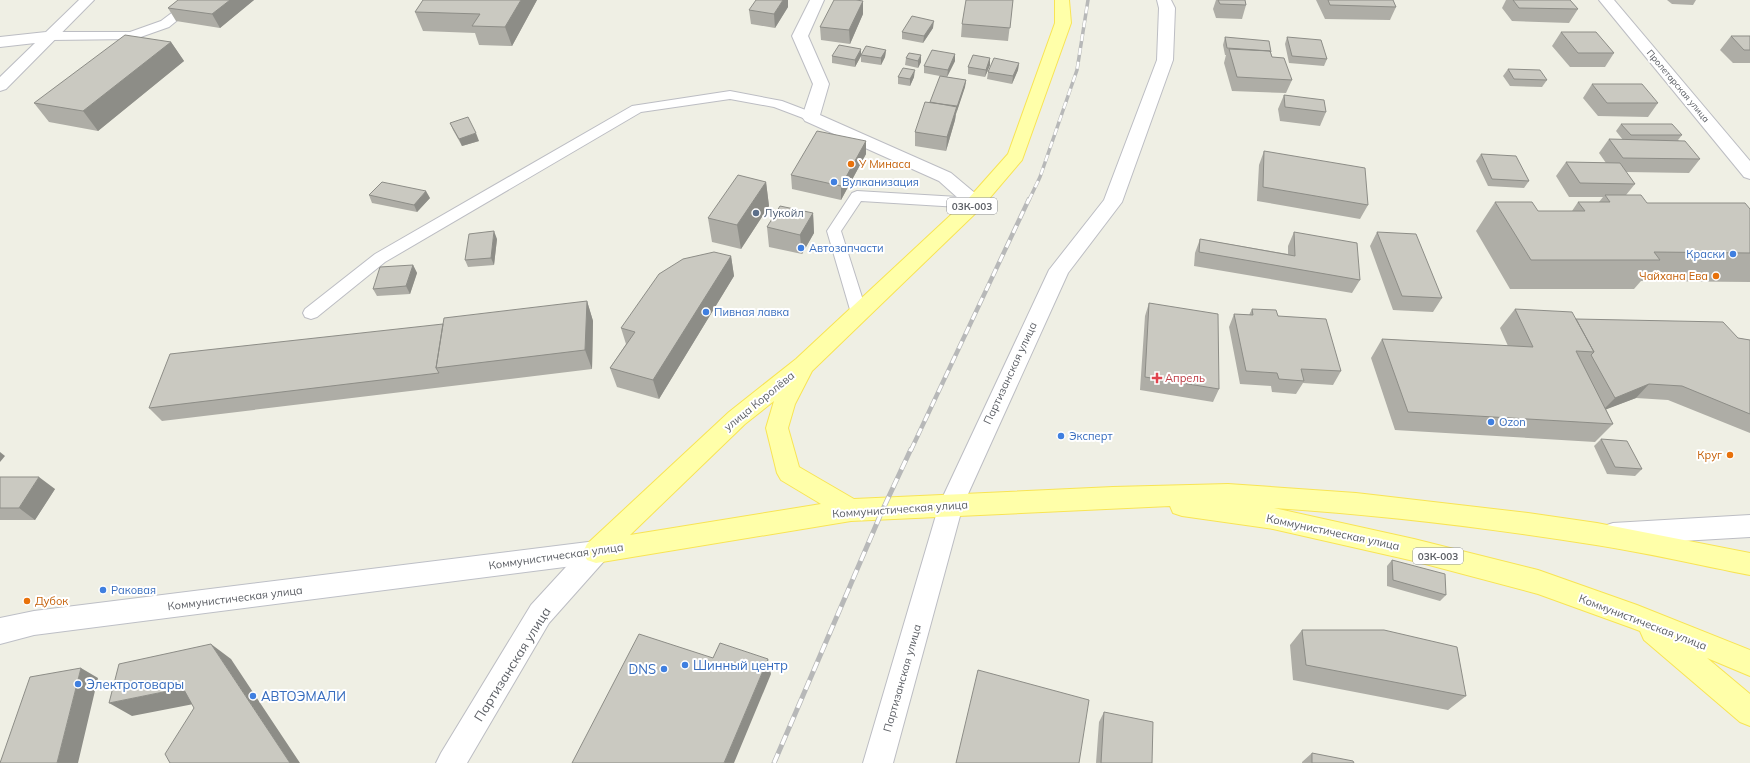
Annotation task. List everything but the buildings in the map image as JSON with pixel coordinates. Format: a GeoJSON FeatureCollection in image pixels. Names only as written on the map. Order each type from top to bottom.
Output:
{"type":"FeatureCollection","features":[{"type":"Feature","properties":{"kind":"main road","name":"03К-003"},"geometry":{"type":"LineString","coordinates":[[804,365],[975,203],[1016,156],[1063,23],[1062,0]]}},
{"type":"Feature","properties":{"kind":"main road","name":"улица Королёва"},"geometry":{"type":"LineString","coordinates":[[804,365],[784,404],[777,428],[789,473],[852,510]]}},
{"type":"Feature","properties":{"kind":"main road","name":"улица Королёва"},"geometry":{"type":"LineString","coordinates":[[596,552],[737,418],[804,365]]}},
{"type":"Feature","properties":{"kind":"main road","name":"Коммунистическая улица"},"geometry":{"type":"LineString","coordinates":[[596,552],[852,510],[1113,497],[1228,494],[1356,503],[1528,524],[1597,534],[1750,564]]}},
{"type":"Feature","properties":{"kind":"main road","name":"Коммунистическая улица"},"geometry":{"type":"LineString","coordinates":[[1113,497],[1273,518],[1538,582],[1637,618],[1750,663]]}},
{"type":"Feature","properties":{"kind":"main road"},"geometry":{"type":"LineString","coordinates":[[1637,618],[1750,712]]}},
{"type":"Feature","properties":{"kind":"street"},"geometry":{"type":"LineString","coordinates":[[0,86],[87,0]]}},
{"type":"Feature","properties":{"kind":"street"},"geometry":{"type":"LineString","coordinates":[[817,0],[800,36],[821,84],[811,117],[945,177],[975,203]]}},
{"type":"Feature","properties":{"kind":"street","name":"Партизанская улица"},"geometry":{"type":"LineString","coordinates":[[878,763],[951,505],[1058,270],[1113,202],[1165,60],[1166,8],[1164,0]]}},
{"type":"Feature","properties":{"kind":"street","name":"Пролетарская улица"},"geometry":{"type":"LineString","coordinates":[[1606,0],[1750,173]]}},
{"type":"Feature","properties":{"kind":"street"},"geometry":{"type":"LineString","coordinates":[[0,42],[50,36]]}},
{"type":"Feature","properties":{"kind":"street"},"geometry":{"type":"LineString","coordinates":[[1597,534],[1750,526]]}},
{"type":"Feature","properties":{"kind":"street","name":"Партизанская улица"},"geometry":{"type":"LineString","coordinates":[[451,763],[540,614],[596,552]]}},
{"type":"Feature","properties":{"kind":"street","name":"Коммунистическая улица"},"geometry":{"type":"LineString","coordinates":[[0,631],[34,623],[596,552]]}},
{"type":"Feature","properties":{"kind":"lane"},"geometry":{"type":"LineString","coordinates":[[50,36],[131,36],[165,24],[196,0]]}},
{"type":"Feature","properties":{"kind":"lane"},"geometry":{"type":"LineString","coordinates":[[311,313],[380,258],[637,108],[730,95],[777,104],[811,117]]}},
{"type":"Feature","properties":{"kind":"lane"},"geometry":{"type":"LineString","coordinates":[[859,313],[834,231],[857,196],[975,203]]}},
{"type":"Feature","properties":{"kind":"railway"},"geometry":{"type":"LineString","coordinates":[[1029,200],[1040,177],[1077,70],[1088,0]]}},
{"type":"Feature","properties":{"kind":"railway"},"geometry":{"type":"LineString","coordinates":[[911,450],[1029,199]]}},
{"type":"Feature","properties":{"kind":"railway"},"geometry":{"type":"LineString","coordinates":[[774,763],[883,509],[911,449]]}},
{"type":"Feature","properties":{"kind":"place","name":"У Минаса"},"geometry":{"type":"Point","coordinates":[851,164]}},
{"type":"Feature","properties":{"kind":"place","name":"Вулканизация"},"geometry":{"type":"Point","coordinates":[834,182]}},
{"type":"Feature","properties":{"kind":"place","name":"Лукойл"},"geometry":{"type":"Point","coordinates":[756,213]}},
{"type":"Feature","properties":{"kind":"place","name":"Автозапчасти"},"geometry":{"type":"Point","coordinates":[801,248]}},
{"type":"Feature","properties":{"kind":"place","name":"Краски"},"geometry":{"type":"Point","coordinates":[1733,254]}},
{"type":"Feature","properties":{"kind":"place","name":"Чайхана Ева"},"geometry":{"type":"Point","coordinates":[1716,276]}},
{"type":"Feature","properties":{"kind":"place","name":"Пивная лавка"},"geometry":{"type":"Point","coordinates":[706,312]}},
{"type":"Feature","properties":{"kind":"place","name":"Апрель"},"geometry":{"type":"Point","coordinates":[1157,378]}},
{"type":"Feature","properties":{"kind":"place","name":"Ozon"},"geometry":{"type":"Point","coordinates":[1491,422]}},
{"type":"Feature","properties":{"kind":"place","name":"Эксперт"},"geometry":{"type":"Point","coordinates":[1061,436]}},
{"type":"Feature","properties":{"kind":"place","name":"Круг"},"geometry":{"type":"Point","coordinates":[1730,455]}},
{"type":"Feature","properties":{"kind":"place","name":"Раковая"},"geometry":{"type":"Point","coordinates":[103,590]}},
{"type":"Feature","properties":{"kind":"place","name":"Дубок"},"geometry":{"type":"Point","coordinates":[27,601]}},
{"type":"Feature","properties":{"kind":"place","name":"Шинный центр"},"geometry":{"type":"Point","coordinates":[685,665]}},
{"type":"Feature","properties":{"kind":"place","name":"DNS"},"geometry":{"type":"Point","coordinates":[664,669]}},
{"type":"Feature","properties":{"kind":"place","name":"Электротовары"},"geometry":{"type":"Point","coordinates":[78,684]}},
{"type":"Feature","properties":{"kind":"place","name":"АВТОЭМАЛИ"},"geometry":{"type":"Point","coordinates":[253,696]}}]}
